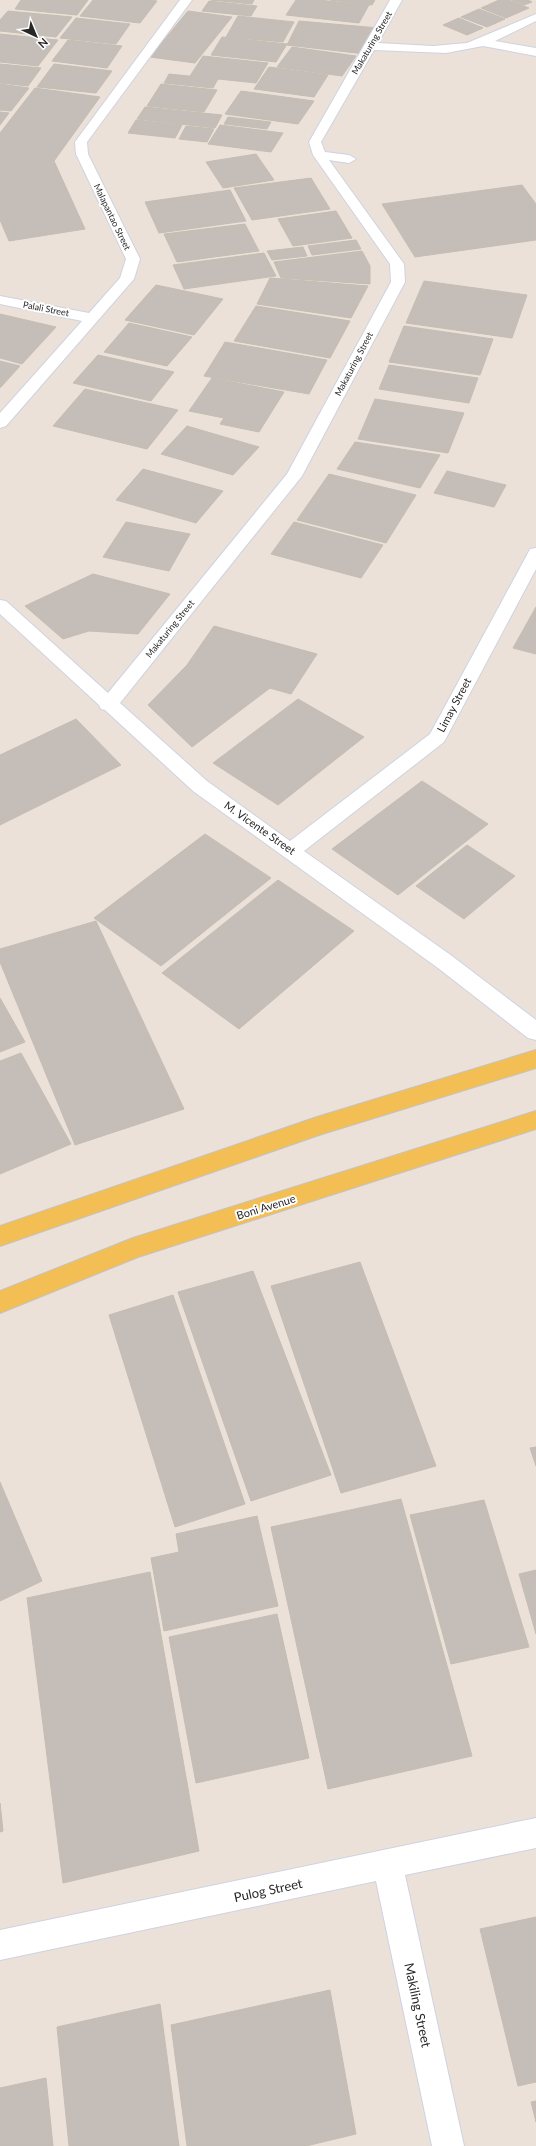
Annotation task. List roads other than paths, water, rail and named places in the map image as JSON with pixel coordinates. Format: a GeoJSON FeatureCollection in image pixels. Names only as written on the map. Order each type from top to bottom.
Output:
{"type":"FeatureCollection","features":[{"type":"Feature","properties":{"kind":"main road"},"geometry":{"type":"LineString","coordinates":[[0,1236],[317,1126],[536,1059]]}},
{"type":"Feature","properties":{"kind":"main road","name":"Boni Avenue"},"geometry":{"type":"LineString","coordinates":[[0,1302],[133,1248],[536,1120]]}},
{"type":"Feature","properties":{"kind":"street","name":"Malapantao Street"},"geometry":{"type":"LineString","coordinates":[[0,423],[91,318],[127,279],[133,259],[82,154],[81,142],[186,0]]}},
{"type":"Feature","properties":{"kind":"street","name":"Makaturing Street"},"geometry":{"type":"LineString","coordinates":[[108,704],[294,476],[398,282],[397,264],[319,155],[315,142],[396,0]]}},
{"type":"Feature","properties":{"kind":"street"},"geometry":{"type":"LineString","coordinates":[[371,46],[448,49],[482,42],[536,17]]}},
{"type":"Feature","properties":{"kind":"street"},"geometry":{"type":"LineString","coordinates":[[482,42],[536,52]]}},
{"type":"Feature","properties":{"kind":"street"},"geometry":{"type":"LineString","coordinates":[[319,155],[349,159]]}},
{"type":"Feature","properties":{"kind":"street","name":"Palali Street"},"geometry":{"type":"LineString","coordinates":[[0,300],[91,318]]}},
{"type":"Feature","properties":{"kind":"street","name":"Limay Street"},"geometry":{"type":"LineString","coordinates":[[291,850],[437,738],[536,553]]}},
{"type":"Feature","properties":{"kind":"street","name":"M. Vicente Street"},"geometry":{"type":"LineString","coordinates":[[0,605],[200,786],[291,850],[494,998],[536,1032]]}},
{"type":"Feature","properties":{"kind":"street","name":"Pulog Street"},"geometry":{"type":"LineString","coordinates":[[0,1945],[536,1833]]}},
{"type":"Feature","properties":{"kind":"street","name":"Makiling Street"},"geometry":{"type":"LineString","coordinates":[[388,1865],[448,2146]]}}]}
